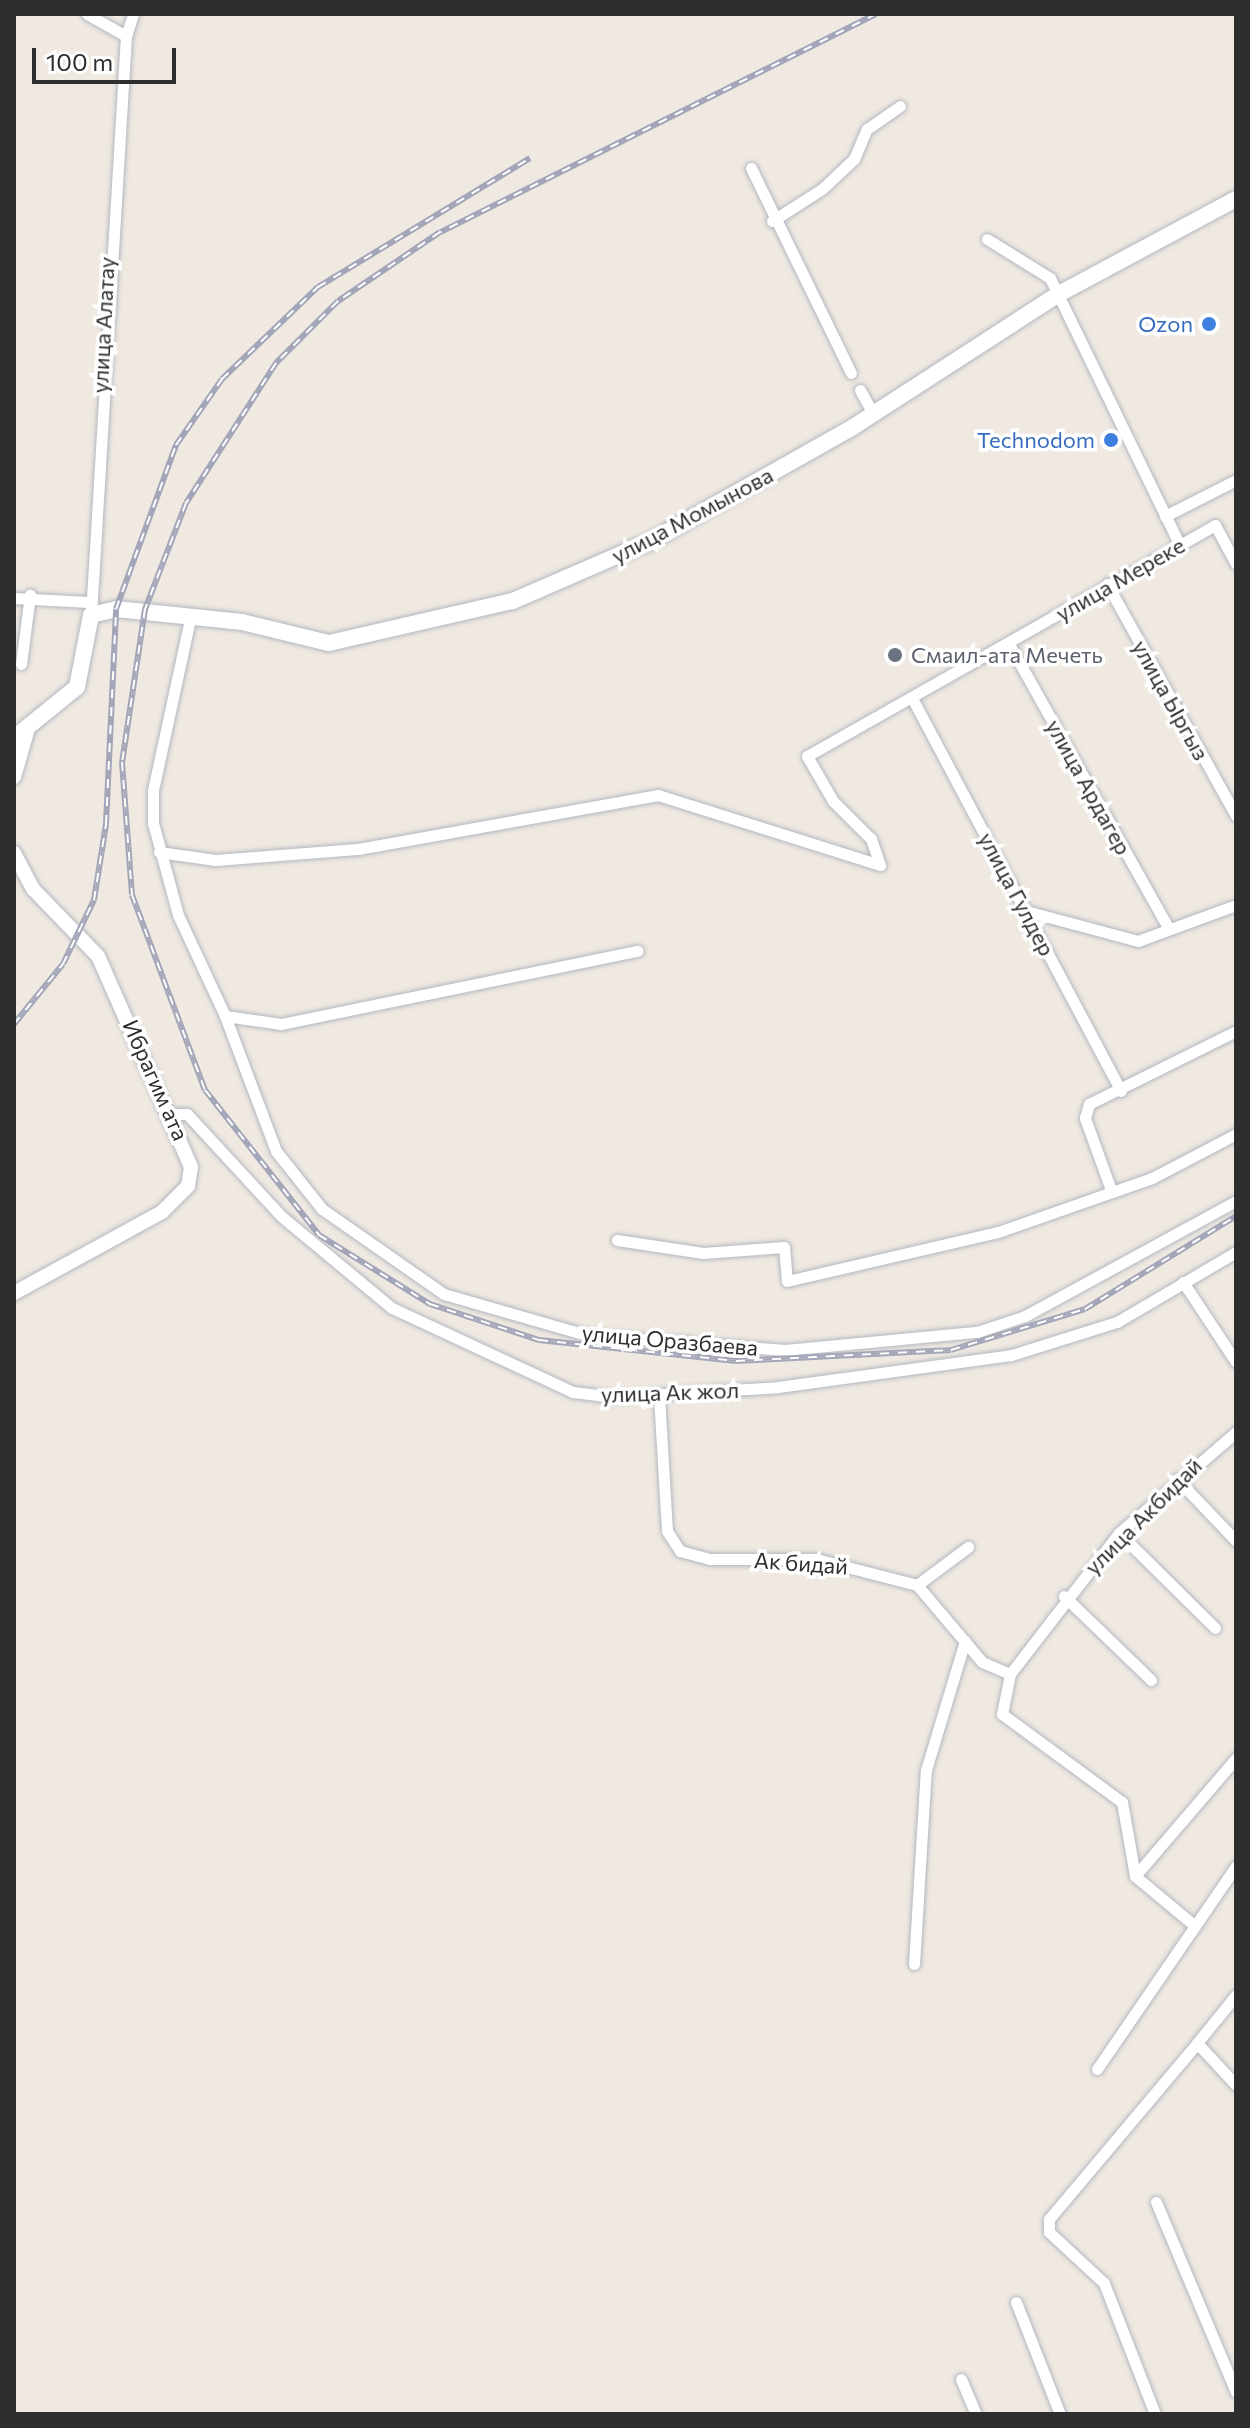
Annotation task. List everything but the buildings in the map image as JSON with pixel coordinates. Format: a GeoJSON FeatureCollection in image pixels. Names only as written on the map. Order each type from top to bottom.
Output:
{"type":"FeatureCollection","features":[{"type":"Feature","properties":{"kind":"main road","name":"улица Момынова"},"geometry":{"type":"LineString","coordinates":[[90,608],[293,631],[329,643],[513,601],[651,541],[873,413],[1057,295],[1236,199]]}},
{"type":"Feature","properties":{"kind":"main road"},"geometry":{"type":"LineString","coordinates":[[20,735],[77,687],[90,608]]}},
{"type":"Feature","properties":{"kind":"street"},"geometry":{"type":"LineString","coordinates":[[87,14],[126,36]]}},
{"type":"Feature","properties":{"kind":"street","name":"улица Алатау"},"geometry":{"type":"LineString","coordinates":[[90,608],[126,36],[133,14]]}},
{"type":"Feature","properties":{"kind":"street"},"geometry":{"type":"LineString","coordinates":[[772,221],[822,189],[854,159],[867,129],[900,106]]}},
{"type":"Feature","properties":{"kind":"street"},"geometry":{"type":"LineString","coordinates":[[751,168],[772,221],[851,373]]}},
{"type":"Feature","properties":{"kind":"street"},"geometry":{"type":"LineString","coordinates":[[987,239],[1041,268],[1179,544]]}},
{"type":"Feature","properties":{"kind":"street"},"geometry":{"type":"LineString","coordinates":[[860,390],[873,413]]}},
{"type":"Feature","properties":{"kind":"street"},"geometry":{"type":"LineString","coordinates":[[1165,516],[1236,480]]}},
{"type":"Feature","properties":{"kind":"street","name":"улица Мереке"},"geometry":{"type":"LineString","coordinates":[[159,852],[215,860],[358,849],[658,795],[880,865],[871,839],[833,801],[807,756],[1215,525],[1236,564]]}},
{"type":"Feature","properties":{"kind":"street","name":"улица Ыргыз"},"geometry":{"type":"LineString","coordinates":[[1107,584],[1236,816]]}},
{"type":"Feature","properties":{"kind":"street"},"geometry":{"type":"LineString","coordinates":[[14,598],[30,595],[90,608]]}},
{"type":"Feature","properties":{"kind":"street"},"geometry":{"type":"LineString","coordinates":[[21,664],[30,595]]}},
{"type":"Feature","properties":{"kind":"street","name":"улица Оразбаева"},"geometry":{"type":"LineString","coordinates":[[190,619],[153,790],[159,852],[178,915],[225,1016],[276,1151],[322,1209],[444,1294],[586,1335],[785,1350],[977,1332],[1025,1316],[1236,1201]]}},
{"type":"Feature","properties":{"kind":"street","name":"улица Ардагер"},"geometry":{"type":"LineString","coordinates":[[1009,644],[1169,929]]}},
{"type":"Feature","properties":{"kind":"street","name":"улица Гулдер"},"geometry":{"type":"LineString","coordinates":[[912,698],[1121,1091]]}},
{"type":"Feature","properties":{"kind":"street"},"geometry":{"type":"LineString","coordinates":[[14,777],[20,735]]}},
{"type":"Feature","properties":{"kind":"street","name":"Ибрагим ата"},"geometry":{"type":"LineString","coordinates":[[14,853],[33,889],[98,956],[174,1114],[191,1167],[188,1186],[162,1212],[14,1293]]}},
{"type":"Feature","properties":{"kind":"street"},"geometry":{"type":"LineString","coordinates":[[1026,911],[1121,941],[1169,929],[1236,905]]}},
{"type":"Feature","properties":{"kind":"street"},"geometry":{"type":"LineString","coordinates":[[225,1016],[281,1024],[638,951]]}},
{"type":"Feature","properties":{"kind":"street"},"geometry":{"type":"LineString","coordinates":[[1111,1190],[1085,1118],[1089,1104],[1121,1091],[1236,1031]]}},
{"type":"Feature","properties":{"kind":"street","name":"улица Ак жол"},"geometry":{"type":"LineString","coordinates":[[174,1114],[187,1114],[281,1216],[392,1308],[573,1392],[659,1396],[1011,1355],[1077,1340],[1236,1252]]}},
{"type":"Feature","properties":{"kind":"street"},"geometry":{"type":"LineString","coordinates":[[617,1240],[703,1253],[784,1247],[787,1281],[998,1232],[1111,1190],[1236,1134]]}},
{"type":"Feature","properties":{"kind":"street"},"geometry":{"type":"LineString","coordinates":[[1183,1282],[1236,1362]]}},
{"type":"Feature","properties":{"kind":"street","name":"Ак бидай"},"geometry":{"type":"LineString","coordinates":[[659,1396],[667,1531],[680,1551],[710,1559],[816,1559],[917,1585]]}},
{"type":"Feature","properties":{"kind":"street","name":"улица Акбидай"},"geometry":{"type":"LineString","coordinates":[[1010,1674],[1055,1606],[1119,1533],[1177,1479],[1236,1432]]}},
{"type":"Feature","properties":{"kind":"street"},"geometry":{"type":"LineString","coordinates":[[1177,1479],[1236,1541]]}},
{"type":"Feature","properties":{"kind":"street"},"geometry":{"type":"LineString","coordinates":[[1119,1533],[1215,1628]]}},
{"type":"Feature","properties":{"kind":"street"},"geometry":{"type":"LineString","coordinates":[[968,1547],[917,1585],[982,1662],[1010,1674],[1005,1718],[1122,1802],[1133,1829],[1135,1876],[1195,1926]]}},
{"type":"Feature","properties":{"kind":"street"},"geometry":{"type":"LineString","coordinates":[[1064,1596],[1151,1680]]}},
{"type":"Feature","properties":{"kind":"street"},"geometry":{"type":"LineString","coordinates":[[914,1964],[926,1770],[965,1641]]}},
{"type":"Feature","properties":{"kind":"street"},"geometry":{"type":"LineString","coordinates":[[1135,1876],[1236,1758]]}},
{"type":"Feature","properties":{"kind":"street"},"geometry":{"type":"LineString","coordinates":[[1097,2069],[1236,1866]]}},
{"type":"Feature","properties":{"kind":"street"},"geometry":{"type":"LineString","coordinates":[[1155,2414],[1104,2283],[1049,2232],[1049,2219],[1236,1995]]}},
{"type":"Feature","properties":{"kind":"street"},"geometry":{"type":"LineString","coordinates":[[1197,2043],[1236,2085]]}},
{"type":"Feature","properties":{"kind":"street"},"geometry":{"type":"LineString","coordinates":[[1156,2202],[1236,2392]]}},
{"type":"Feature","properties":{"kind":"street"},"geometry":{"type":"LineString","coordinates":[[1016,2302],[1060,2414]]}},
{"type":"Feature","properties":{"kind":"street"},"geometry":{"type":"LineString","coordinates":[[961,2379],[976,2414]]}},
{"type":"Feature","properties":{"kind":"railway"},"geometry":{"type":"LineString","coordinates":[[876,14],[440,232],[338,301],[276,363],[186,503],[145,609],[122,762],[132,895],[205,1090],[319,1235],[430,1304],[539,1340],[736,1361],[951,1350],[1085,1309],[1236,1216]]}},
{"type":"Feature","properties":{"kind":"railway"},"geometry":{"type":"LineString","coordinates":[[14,1024],[63,964],[94,900],[106,824],[116,609],[176,445],[222,379],[318,287],[530,158]]}},
{"type":"Feature","properties":{"kind":"place","name":"Ozon"},"geometry":{"type":"Point","coordinates":[1209,324]}},
{"type":"Feature","properties":{"kind":"place","name":"Technodom"},"geometry":{"type":"Point","coordinates":[1111,440]}},
{"type":"Feature","properties":{"kind":"place","name":"Смаил-ата Мечеть"},"geometry":{"type":"Point","coordinates":[895,655]}}]}
